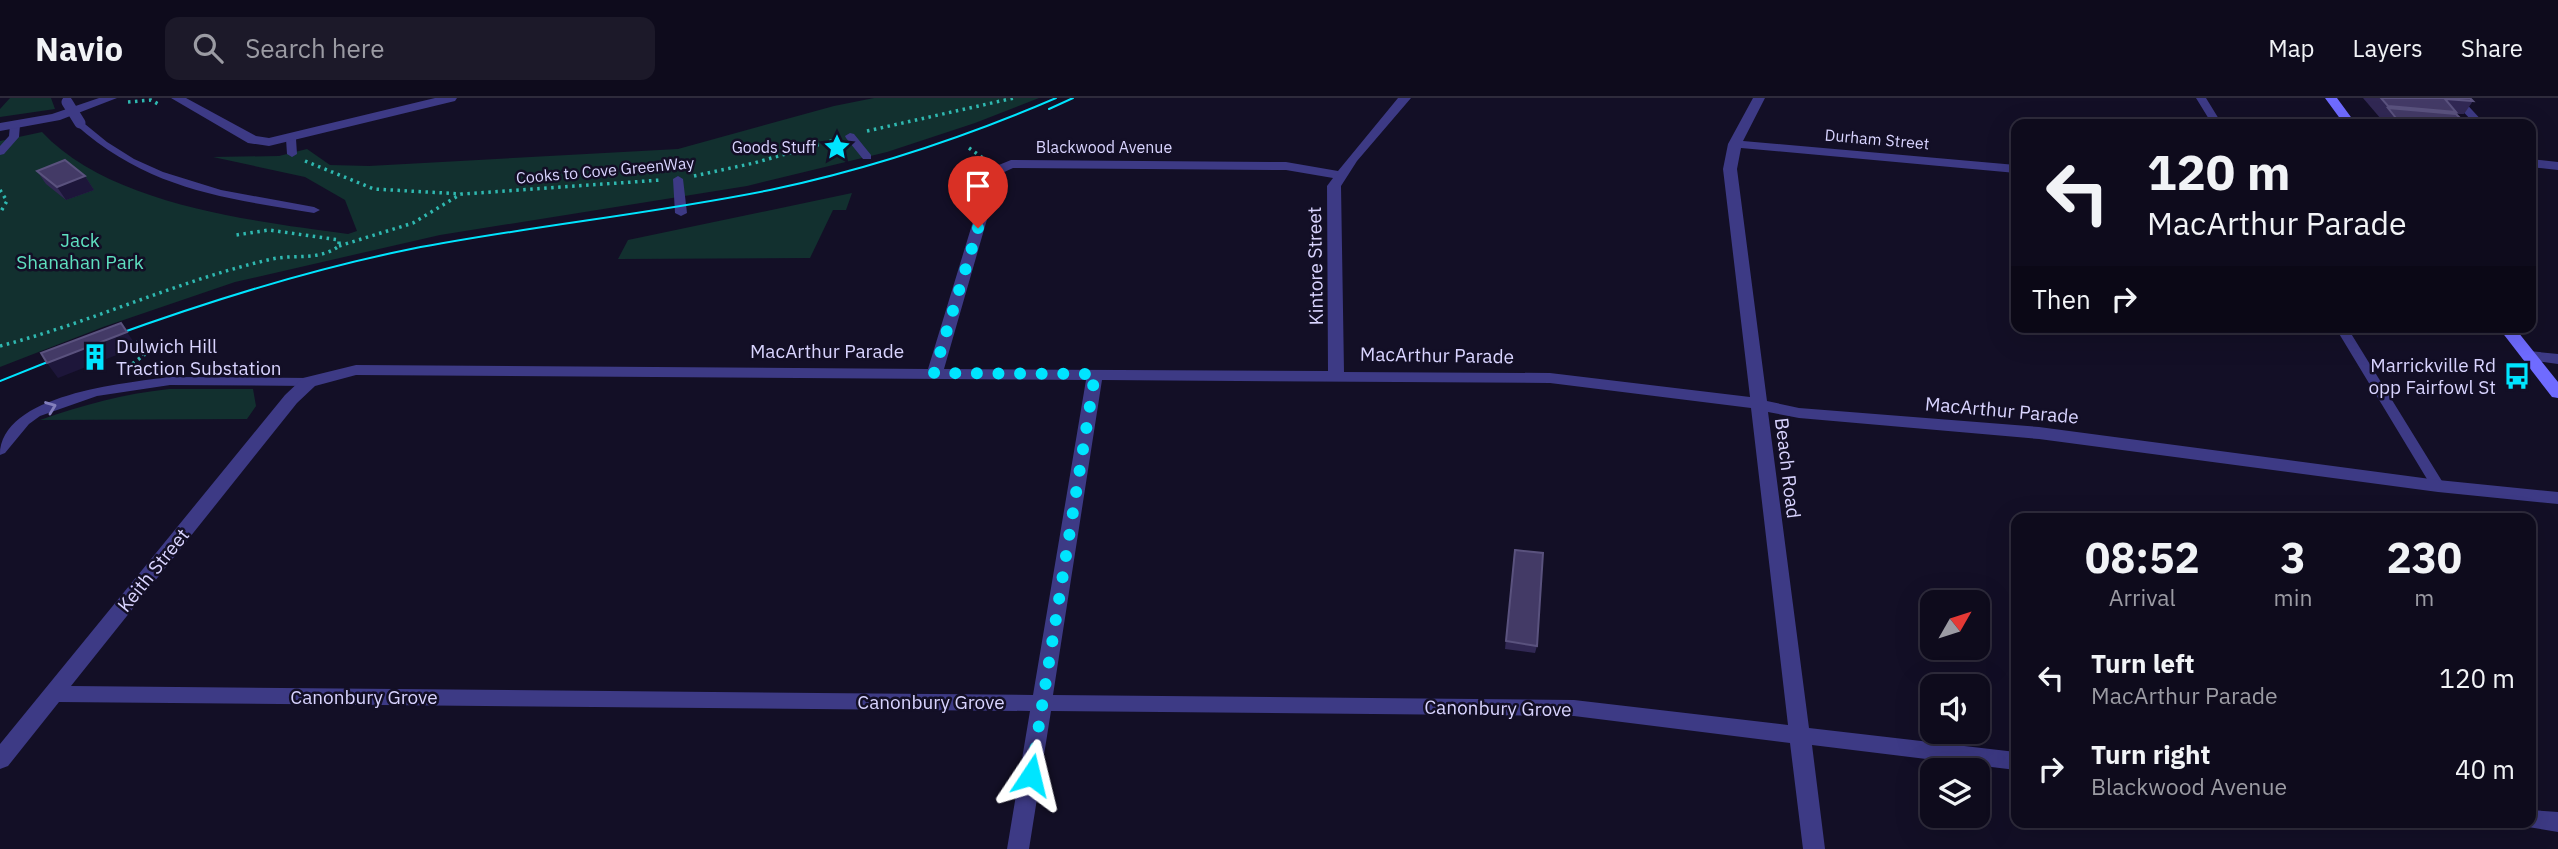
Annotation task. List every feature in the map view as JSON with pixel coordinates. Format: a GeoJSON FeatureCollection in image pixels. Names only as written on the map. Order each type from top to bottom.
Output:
{"type":"FeatureCollection","features":[{"type":"Feature","properties":{"kind":"main road"},"geometry":{"type":"LineString","coordinates":[[2331,98],[2346,119]]}},
{"type":"Feature","properties":{"kind":"main road"},"geometry":{"type":"LineString","coordinates":[[2511,333],[2558,393]]}},
{"type":"Feature","properties":{"kind":"street"},"geometry":{"type":"LineString","coordinates":[[0,127],[55,117],[111,98]]}},
{"type":"Feature","properties":{"kind":"street"},"geometry":{"type":"LineString","coordinates":[[177,98],[253,140],[268,142],[290,139],[451,98]]}},
{"type":"Feature","properties":{"kind":"street","name":"Kintore Street"},"geometry":{"type":"LineString","coordinates":[[1336,375],[1332,194],[1340,175],[1405,98]]}},
{"type":"Feature","properties":{"kind":"street","name":"Beach Road"},"geometry":{"type":"LineString","coordinates":[[1759,98],[1735,144],[1730,169],[1731,187],[1742,253],[1814,849]]}},
{"type":"Feature","properties":{"kind":"street","name":"Durham Street"},"geometry":{"type":"LineString","coordinates":[[1735,144],[2011,169]]}},
{"type":"Feature","properties":{"kind":"street","name":"Blackwood Avenue"},"geometry":{"type":"LineString","coordinates":[[934,373],[994,172],[1010,164],[1286,166],[1340,175]]}},
{"type":"Feature","properties":{"kind":"street"},"geometry":{"type":"LineString","coordinates":[[2536,164],[2558,166]]}},
{"type":"Feature","properties":{"kind":"street"},"geometry":{"type":"LineString","coordinates":[[2529,356],[2558,359]]}},
{"type":"Feature","properties":{"kind":"street","name":"MacArthur Parade"},"geometry":{"type":"LineString","coordinates":[[309,382],[356,370],[1550,378],[1733,398],[1800,413],[2039,433],[2438,486],[2558,498]]}},
{"type":"Feature","properties":{"kind":"street"},"geometry":{"type":"LineString","coordinates":[[1018,849],[1095,374]]}},
{"type":"Feature","properties":{"kind":"street","name":"Keith Street"},"geometry":{"type":"LineString","coordinates":[[0,760],[291,399],[309,382]]}},
{"type":"Feature","properties":{"kind":"street","name":"Canonbury Grove"},"geometry":{"type":"LineString","coordinates":[[54,694],[1574,708],[2011,760]]}},
{"type":"Feature","properties":{"kind":"street"},"geometry":{"type":"LineString","coordinates":[[2536,820],[2558,822]]}},
{"type":"Feature","properties":{"kind":"lane"},"geometry":{"type":"LineString","coordinates":[[2201,98],[2214,119]]}},
{"type":"Feature","properties":{"kind":"lane"},"geometry":{"type":"LineString","coordinates":[[2455,98],[2475,119]]}},
{"type":"Feature","properties":{"kind":"lane"},"geometry":{"type":"LineString","coordinates":[[66,100],[80,123],[114,151],[172,180],[314,211]]}},
{"type":"Feature","properties":{"kind":"lane"},"geometry":{"type":"LineString","coordinates":[[0,152],[14,137],[15,125]]}},
{"type":"Feature","properties":{"kind":"lane"},"geometry":{"type":"LineString","coordinates":[[850,136],[867,157]]}},
{"type":"Feature","properties":{"kind":"lane"},"geometry":{"type":"LineString","coordinates":[[290,139],[292,154]]}},
{"type":"Feature","properties":{"kind":"lane"},"geometry":{"type":"LineString","coordinates":[[678,179],[681,213]]}},
{"type":"Feature","properties":{"kind":"lane"},"geometry":{"type":"LineString","coordinates":[[2345,333],[2438,486]]}},
{"type":"Feature","properties":{"kind":"lane"},"geometry":{"type":"LineString","coordinates":[[0,450],[24,421],[35,413],[94,392],[170,381],[309,382]]}},
{"type":"Feature","properties":{"kind":"path","name":"Cooks to Cove GreenWay"},"geometry":{"type":"LineString","coordinates":[[320,168],[374,189],[462,194],[678,179],[754,163],[850,136],[1014,98]]}},
{"type":"Feature","properties":{"kind":"path"},"geometry":{"type":"LineString","coordinates":[[0,190],[7,201],[0,213]]}},
{"type":"Feature","properties":{"kind":"path"},"geometry":{"type":"LineString","coordinates":[[0,345],[55,332],[229,270],[291,255],[314,257],[330,253],[338,246],[412,223],[462,194]]}},
{"type":"Feature","properties":{"kind":"path"},"geometry":{"type":"LineString","coordinates":[[236,235],[270,230],[339,240],[338,246]]}},
{"type":"Feature","properties":{"kind":"path"},"geometry":{"type":"LineString","coordinates":[[126,371],[133,361],[144,355],[133,338]]}},
{"type":"Feature","properties":{"kind":"green space"},"geometry":{"type":"Polygon","coordinates":[[[10,98],[51,98],[55,109],[0,117],[0,109],[10,98]]]}},
{"type":"Feature","properties":{"kind":"green space","name":"Jack Shanahan Park"},"geometry":{"type":"Polygon","coordinates":[[[874,98],[1039,98],[975,123],[887,152],[747,186],[440,235],[235,282],[103,327],[0,367],[0,141],[42,132],[71,157],[105,177],[144,193],[227,215],[348,234],[357,231],[345,200],[305,177],[213,157],[279,156],[307,149],[330,165],[369,166],[678,149],[834,106],[874,98]]]}},
{"type":"Feature","properties":{"kind":"green space"},"geometry":{"type":"Polygon","coordinates":[[[852,193],[846,210],[833,210],[810,258],[618,259],[628,240],[852,193]]]}},
{"type":"Feature","properties":{"kind":"green space"},"geometry":{"type":"Polygon","coordinates":[[[169,389],[253,389],[256,406],[247,419],[40,420],[103,401],[169,389]]]}},
{"type":"Feature","properties":{"kind":"building"},"geometry":{"type":"Polygon","coordinates":[[[2381,98],[2470,98],[2473,101],[2445,99],[2456,112],[2388,106],[2381,98]]]}},
{"type":"Feature","properties":{"kind":"building"},"geometry":{"type":"Polygon","coordinates":[[[2388,108],[2456,114],[2461,119],[2397,119],[2388,108]]]}},
{"type":"Feature","properties":{"kind":"building"},"geometry":{"type":"Polygon","coordinates":[[[65,160],[85,176],[57,187],[37,171],[65,160]]]}},
{"type":"Feature","properties":{"kind":"building"},"geometry":{"type":"Polygon","coordinates":[[[121,323],[127,332],[47,363],[41,353],[121,323]]]}},
{"type":"Feature","properties":{"kind":"building"},"geometry":{"type":"Polygon","coordinates":[[[1515,550],[1543,553],[1537,646],[1506,641],[1515,550]]]}},
{"type":"Feature","properties":{"kind":"tram line"},"geometry":{"type":"LineString","coordinates":[[107,338],[257,288],[372,257],[807,182],[915,151],[1056,98]]}},
{"type":"Feature","properties":{"kind":"tram line"},"geometry":{"type":"LineString","coordinates":[[1049,109],[1073,98]]}},
{"type":"Feature","properties":{"kind":"tram line"},"geometry":{"type":"LineString","coordinates":[[0,381],[65,355]]}},
{"type":"Feature","properties":{"kind":"place","name":"Goods Stuff"},"geometry":{"type":"Point","coordinates":[837,147]}},
{"type":"Feature","properties":{"kind":"place","name":"Dulwich Hill Traction Substation"},"geometry":{"type":"Point","coordinates":[95,357]}},
{"type":"Feature","properties":{"kind":"place","name":"Marrickville Rd opp Fairfowl St"},"geometry":{"type":"Point","coordinates":[2517,376]}},
{"type":"Feature","properties":{"kind":"route"},"geometry":{"type":"LineString","coordinates":[[978,228],[934,373],[1095,374],[1031,775]]}}]}
